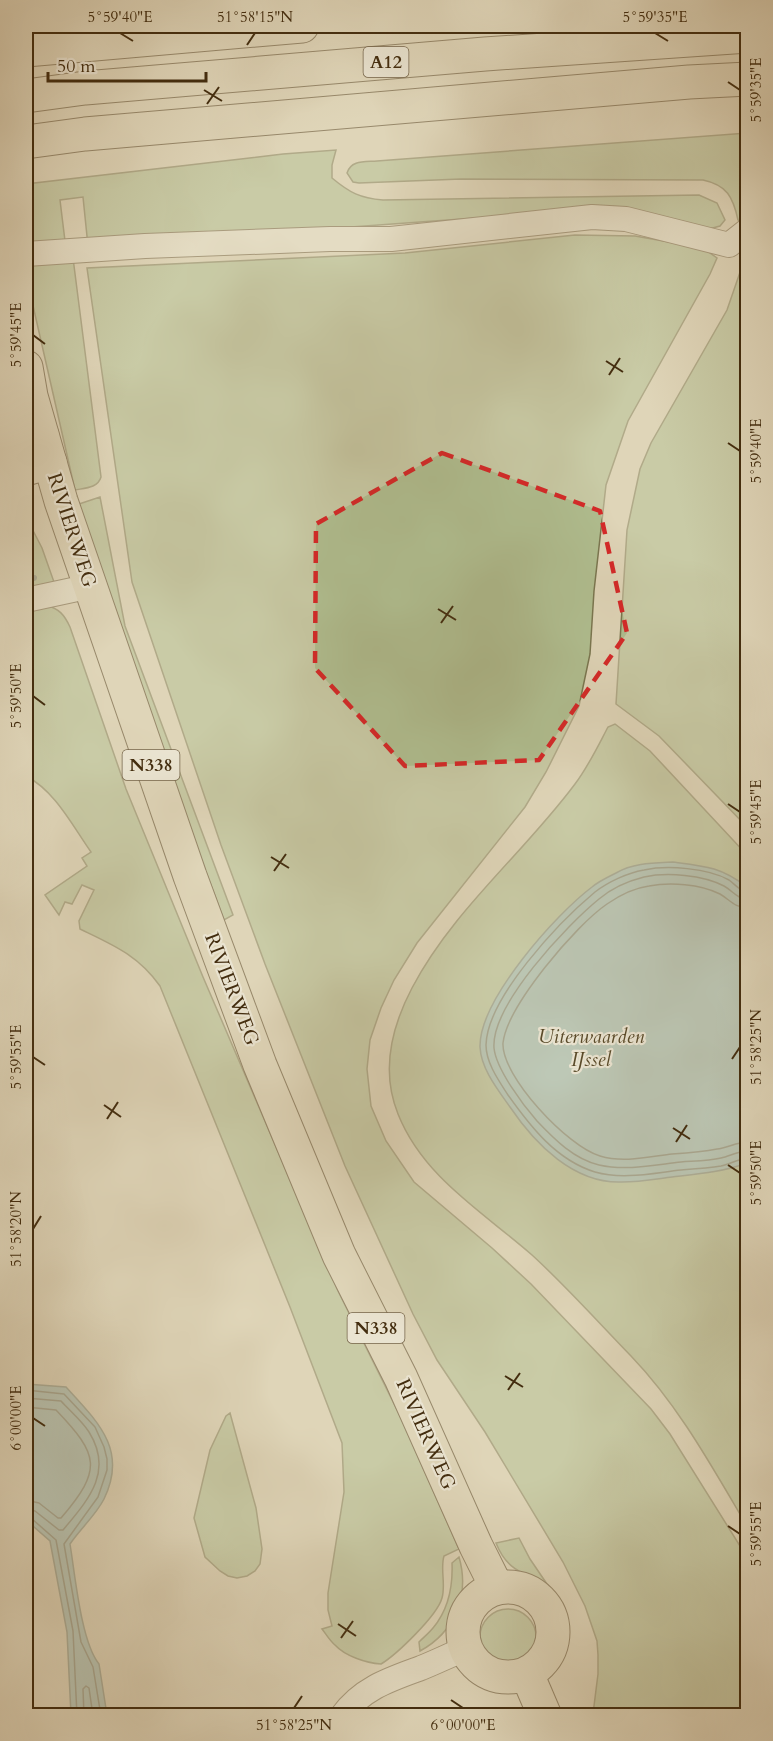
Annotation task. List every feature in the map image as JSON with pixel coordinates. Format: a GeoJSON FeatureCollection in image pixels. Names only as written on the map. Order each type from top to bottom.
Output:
{"type":"FeatureCollection","features":[{"type":"Feature","properties":{"kind":"main road"},"geometry":{"type":"LineString","coordinates":[[26,50],[302,26]]}},
{"type":"Feature","properties":{"kind":"main road","name":"A12"},"geometry":{"type":"LineString","coordinates":[[26,96],[84,88],[485,54],[747,36]]}},
{"type":"Feature","properties":{"kind":"main road","name":"A12"},"geometry":{"type":"LineString","coordinates":[[26,142],[85,134],[689,82],[747,79]]}},
{"type":"Feature","properties":{"kind":"main road","name":"A12"},"geometry":{"type":"LineString","coordinates":[[26,147],[85,134]]}},
{"type":"Feature","properties":{"kind":"main road","name":"RIVIERWEG"},"geometry":{"type":"LineString","coordinates":[[26,367],[36,451],[91,586],[190,876],[260,1065],[339,1255],[401,1378],[497,1588]]}},
{"type":"Feature","properties":{"kind":"main road"},"geometry":{"type":"LineString","coordinates":[[497,1588],[520,1588],[534,1594],[543,1602],[554,1629],[551,1648],[547,1656],[539,1666],[527,1674],[510,1678],[493,1675],[478,1666],[465,1649],[463,1627],[471,1606],[481,1595],[497,1588]]}},
{"type":"Feature","properties":{"kind":"main road"},"geometry":{"type":"LineString","coordinates":[[527,1674],[545,1716]]}},
{"type":"Feature","properties":{"kind":"street"},"geometry":{"type":"LineString","coordinates":[[26,254],[295,240],[391,239],[592,217],[626,219],[738,237]]}},
{"type":"Feature","properties":{"kind":"street"},"geometry":{"type":"LineString","coordinates":[[26,600],[91,586]]}},
{"type":"Feature","properties":{"kind":"street"},"geometry":{"type":"LineString","coordinates":[[342,1716],[357,1698],[387,1680],[465,1649]]}},
{"type":"Feature","properties":{"kind":"highlighted area"},"geometry":{"type":"Polygon","coordinates":[[[442,453],[600,511],[627,633],[539,760],[405,766],[315,668],[316,524],[442,453]]]}},
{"type":"Feature","properties":{"kind":"green space"},"geometry":{"type":"Polygon","coordinates":[[[747,133],[747,223],[742,224],[738,220],[728,193],[718,185],[703,180],[461,179],[359,183],[353,182],[347,173],[352,166],[363,162],[747,133]]]}},
{"type":"Feature","properties":{"kind":"green space"},"geometry":{"type":"Polygon","coordinates":[[[336,150],[332,165],[332,178],[350,191],[368,198],[383,200],[699,195],[717,203],[725,220],[720,226],[709,229],[615,208],[88,246],[83,197],[60,200],[65,241],[26,244],[26,184],[283,154],[336,150]]]}},
{"type":"Feature","properties":{"kind":"green space"},"geometry":{"type":"Polygon","coordinates":[[[575,235],[635,236],[703,248],[717,258],[628,421],[606,485],[594,591],[590,654],[579,706],[546,772],[525,807],[417,943],[394,980],[370,1040],[367,1069],[371,1106],[386,1141],[414,1182],[531,1284],[651,1409],[670,1434],[748,1558],[747,1715],[593,1714],[598,1674],[597,1641],[585,1606],[563,1562],[485,1432],[437,1360],[413,1314],[345,1166],[265,964],[221,845],[132,582],[87,268],[405,253],[575,235]]]}},
{"type":"Feature","properties":{"kind":"green space"},"geometry":{"type":"Polygon","coordinates":[[[747,252],[748,827],[659,736],[616,704],[627,530],[640,469],[651,443],[727,310],[747,252]]]}},
{"type":"Feature","properties":{"kind":"green space"},"geometry":{"type":"Polygon","coordinates":[[[73,258],[101,477],[94,485],[75,490],[26,275],[29,265],[73,258]]]}},
{"type":"Feature","properties":{"kind":"green space"},"geometry":{"type":"Polygon","coordinates":[[[100,497],[125,626],[233,915],[224,920],[146,711],[79,504],[100,497]]]}},
{"type":"Feature","properties":{"kind":"green space"},"geometry":{"type":"Polygon","coordinates":[[[26,517],[42,548],[54,582],[26,595],[26,517]]]}},
{"type":"Feature","properties":{"kind":"green space"},"geometry":{"type":"Polygon","coordinates":[[[46,605],[61,613],[70,627],[126,789],[203,977],[338,1291],[401,1418],[459,1549],[444,1556],[443,1593],[439,1606],[406,1644],[381,1664],[350,1656],[339,1649],[322,1629],[332,1626],[328,1610],[328,1593],[344,1492],[342,1443],[290,1307],[160,986],[152,975],[134,959],[80,929],[79,921],[94,890],[82,885],[72,904],[65,902],[59,915],[45,895],[87,866],[82,858],[91,852],[70,820],[46,790],[26,776],[26,607],[46,605]]]}},
{"type":"Feature","properties":{"kind":"green space","name":"Uiterwaarden IJssel"},"geometry":{"type":"Polygon","coordinates":[[[615,724],[650,751],[747,855],[747,1526],[680,1416],[648,1375],[545,1267],[456,1192],[423,1157],[398,1114],[390,1082],[389,1066],[394,1034],[412,988],[429,960],[447,933],[468,908],[555,810],[584,771],[608,727],[615,724]]]}},
{"type":"Feature","properties":{"kind":"green space"},"geometry":{"type":"Polygon","coordinates":[[[230,1413],[256,1508],[262,1549],[260,1564],[255,1571],[237,1578],[220,1571],[205,1557],[194,1518],[210,1450],[226,1416],[230,1413]]]}},
{"type":"Feature","properties":{"kind":"green space"},"geometry":{"type":"Polygon","coordinates":[[[519,1538],[549,1587],[518,1571],[506,1560],[496,1543],[519,1538]]]}},
{"type":"Feature","properties":{"kind":"green space"},"geometry":{"type":"Polygon","coordinates":[[[459,1557],[462,1585],[457,1611],[442,1634],[420,1651],[419,1642],[443,1613],[451,1589],[452,1563],[459,1557]]]}},
{"type":"Feature","properties":{"kind":"green space"},"geometry":{"type":"Polygon","coordinates":[[[508,1609],[519,1611],[528,1617],[534,1626],[536,1637],[534,1648],[528,1657],[519,1663],[508,1665],[497,1663],[488,1657],[482,1648],[480,1637],[482,1626],[488,1617],[497,1611],[508,1609]]]}},
{"type":"Feature","properties":{"kind":"water"},"geometry":{"type":"Polygon","coordinates":[[[673,862],[721,871],[747,887],[747,1163],[701,1174],[635,1182],[604,1181],[572,1169],[557,1159],[531,1135],[495,1086],[483,1063],[480,1047],[483,1028],[492,1006],[522,960],[540,937],[577,900],[598,883],[629,867],[673,862]]]}},
{"type":"Feature","properties":{"kind":"water"},"geometry":{"type":"Polygon","coordinates":[[[26,1384],[66,1387],[89,1412],[106,1438],[111,1451],[113,1466],[111,1482],[104,1499],[70,1544],[83,1624],[93,1654],[99,1664],[107,1715],[71,1715],[67,1632],[50,1541],[26,1520],[26,1384]]]}},
{"type":"Feature","properties":{"kind":"waterway"},"geometry":{"type":"LineString","coordinates":[[26,577],[34,578]]}}]}
